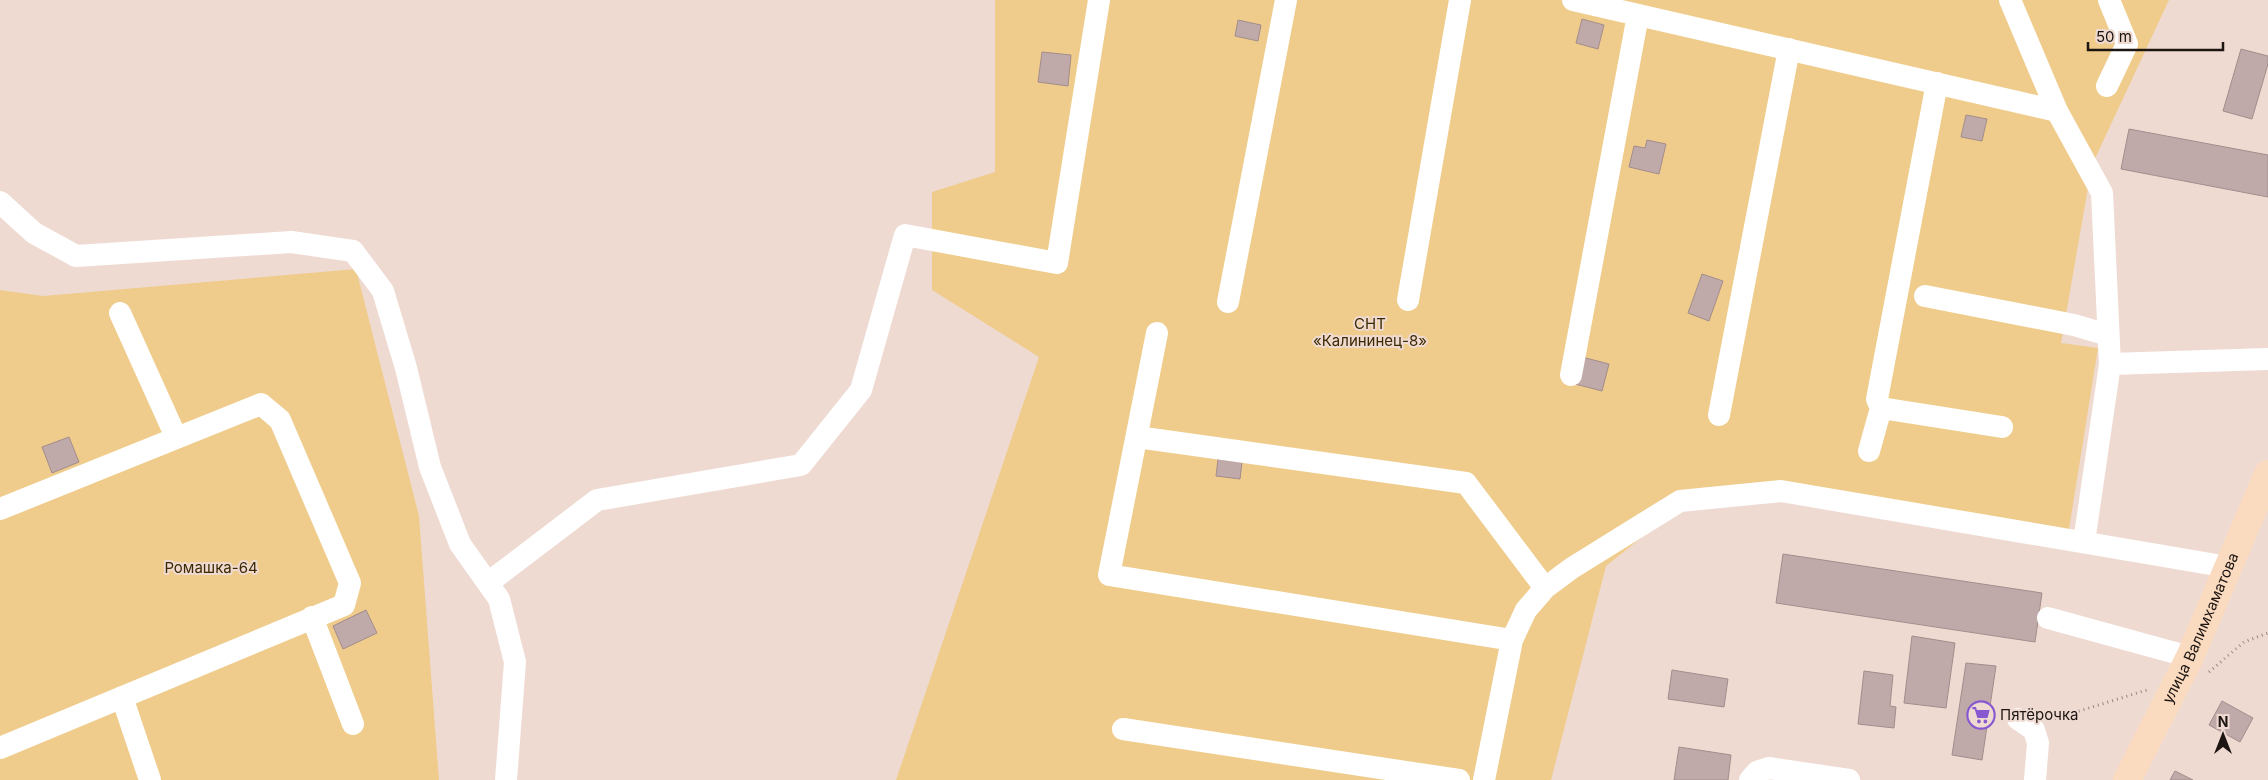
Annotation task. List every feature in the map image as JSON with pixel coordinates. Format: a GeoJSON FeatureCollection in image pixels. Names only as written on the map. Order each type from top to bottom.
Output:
{"type":"FeatureCollection","features":[{"type":"Feature","properties":{"kind":"main road","name":"улица Валимхаматова"},"geometry":{"type":"LineString","coordinates":[[2127,780],[2196,667],[2228,567],[2268,474]]}},
{"type":"Feature","properties":{"kind":"street"},"geometry":{"type":"LineString","coordinates":[[488,583],[597,500],[801,465],[861,390],[905,235],[1056,263],[1099,0]]}},
{"type":"Feature","properties":{"kind":"street"},"geometry":{"type":"LineString","coordinates":[[1228,302],[1286,0]]}},
{"type":"Feature","properties":{"kind":"street"},"geometry":{"type":"LineString","coordinates":[[1408,300],[1460,0]]}},
{"type":"Feature","properties":{"kind":"street"},"geometry":{"type":"LineString","coordinates":[[1573,0],[2057,111]]}},
{"type":"Feature","properties":{"kind":"street"},"geometry":{"type":"LineString","coordinates":[[2010,0],[2057,111],[2102,193],[2110,364],[2084,542]]}},
{"type":"Feature","properties":{"kind":"street"},"geometry":{"type":"LineString","coordinates":[[2107,86],[2127,44],[2109,0]]}},
{"type":"Feature","properties":{"kind":"street"},"geometry":{"type":"LineString","coordinates":[[1571,375],[1638,15]]}},
{"type":"Feature","properties":{"kind":"street"},"geometry":{"type":"LineString","coordinates":[[1720,415],[1789,50]]}},
{"type":"Feature","properties":{"kind":"street"},"geometry":{"type":"LineString","coordinates":[[1869,451],[1881,408],[1877,399],[1937,83]]}},
{"type":"Feature","properties":{"kind":"street"},"geometry":{"type":"LineString","coordinates":[[0,202],[34,233],[76,256],[291,242],[353,250],[383,291],[406,368],[430,467],[460,544],[499,599],[515,662],[506,780]]}},
{"type":"Feature","properties":{"kind":"street"},"geometry":{"type":"LineString","coordinates":[[1925,296],[2074,325],[2108,335]]}},
{"type":"Feature","properties":{"kind":"street"},"geometry":{"type":"LineString","coordinates":[[120,313],[176,437]]}},
{"type":"Feature","properties":{"kind":"street"},"geometry":{"type":"LineString","coordinates":[[1157,334],[1109,575],[1512,640]]}},
{"type":"Feature","properties":{"kind":"street"},"geometry":{"type":"LineString","coordinates":[[2110,364],[2268,359]]}},
{"type":"Feature","properties":{"kind":"street"},"geometry":{"type":"LineString","coordinates":[[0,509],[261,404],[280,420],[350,583],[344,605],[0,748]]}},
{"type":"Feature","properties":{"kind":"street"},"geometry":{"type":"LineString","coordinates":[[1881,408],[2002,427]]}},
{"type":"Feature","properties":{"kind":"street"},"geometry":{"type":"LineString","coordinates":[[1137,437],[1466,484],[1545,588]]}},
{"type":"Feature","properties":{"kind":"street"},"geometry":{"type":"LineString","coordinates":[[1484,780],[1512,640],[1526,610],[1545,588],[1572,568],[1680,501],[1781,491],[2228,567]]}},
{"type":"Feature","properties":{"kind":"street"},"geometry":{"type":"LineString","coordinates":[[312,617],[352,724]]}},
{"type":"Feature","properties":{"kind":"street"},"geometry":{"type":"LineString","coordinates":[[2048,618],[2196,667]]}},
{"type":"Feature","properties":{"kind":"street"},"geometry":{"type":"LineString","coordinates":[[122,697],[150,780]]}},
{"type":"Feature","properties":{"kind":"street"},"geometry":{"type":"LineString","coordinates":[[2024,723],[2034,730],[2038,743],[2035,780]]}},
{"type":"Feature","properties":{"kind":"street"},"geometry":{"type":"LineString","coordinates":[[1122,729],[1459,780]]}},
{"type":"Feature","properties":{"kind":"street"},"geometry":{"type":"LineString","coordinates":[[1750,780],[1756,772],[1769,768],[1849,780]]}},
{"type":"Feature","properties":{"kind":"path"},"geometry":{"type":"LineString","coordinates":[[2196,667],[2244,642],[2268,633]]}},
{"type":"Feature","properties":{"kind":"path"},"geometry":{"type":"LineString","coordinates":[[2024,723],[2147,690]]}},
{"type":"Feature","properties":{"kind":"green space","name":"СНТ «Калининец-8»"},"geometry":{"type":"Polygon","coordinates":[[[995,0],[2169,0],[2092,165],[2061,343],[2098,348],[2066,548],[1792,498],[1681,506],[1606,566],[1551,780],[896,780],[1039,357],[932,290],[932,192],[995,172],[995,0]]]}},
{"type":"Feature","properties":{"kind":"green space","name":"Ромашка-64"},"geometry":{"type":"Polygon","coordinates":[[[356,269],[419,516],[439,780],[0,780],[0,290],[43,296],[356,269]]]}},
{"type":"Feature","properties":{"kind":"building"},"geometry":{"type":"Polygon","coordinates":[[[1582,19],[1604,25],[1598,49],[1576,43],[1582,19]]]}},
{"type":"Feature","properties":{"kind":"building"},"geometry":{"type":"Polygon","coordinates":[[[1238,20],[1261,25],[1258,41],[1235,36],[1238,20]]]}},
{"type":"Feature","properties":{"kind":"building"},"geometry":{"type":"Polygon","coordinates":[[[2241,49],[2268,56],[2268,64],[2252,119],[2223,111],[2241,49]]]}},
{"type":"Feature","properties":{"kind":"building"},"geometry":{"type":"Polygon","coordinates":[[[1042,52],[1071,55],[1068,86],[1038,82],[1042,52]]]}},
{"type":"Feature","properties":{"kind":"building"},"geometry":{"type":"Polygon","coordinates":[[[1966,115],[1987,119],[1982,141],[1961,137],[1966,115]]]}},
{"type":"Feature","properties":{"kind":"building"},"geometry":{"type":"Polygon","coordinates":[[[2129,129],[2268,155],[2268,197],[2121,169],[2129,129]]]}},
{"type":"Feature","properties":{"kind":"building"},"geometry":{"type":"Polygon","coordinates":[[[1647,140],[1666,144],[1659,174],[1629,167],[1634,146],[1645,148],[1647,140]]]}},
{"type":"Feature","properties":{"kind":"building"},"geometry":{"type":"Polygon","coordinates":[[[1702,274],[1723,281],[1709,321],[1688,313],[1702,274]]]}},
{"type":"Feature","properties":{"kind":"building"},"geometry":{"type":"Polygon","coordinates":[[[1582,357],[1609,364],[1602,391],[1575,384],[1582,357]]]}},
{"type":"Feature","properties":{"kind":"building"},"geometry":{"type":"Polygon","coordinates":[[[69,437],[79,462],[52,473],[42,447],[69,437]]]}},
{"type":"Feature","properties":{"kind":"building"},"geometry":{"type":"Polygon","coordinates":[[[1218,459],[1242,462],[1240,479],[1216,476],[1218,459]]]}},
{"type":"Feature","properties":{"kind":"building"},"geometry":{"type":"Polygon","coordinates":[[[1783,554],[2042,593],[2035,642],[1776,603],[1783,554]]]}},
{"type":"Feature","properties":{"kind":"building"},"geometry":{"type":"Polygon","coordinates":[[[366,610],[377,633],[343,649],[333,626],[366,610]]]}},
{"type":"Feature","properties":{"kind":"building"},"geometry":{"type":"Polygon","coordinates":[[[1912,636],[1955,643],[1946,708],[1904,703],[1912,636]]]}},
{"type":"Feature","properties":{"kind":"building"},"geometry":{"type":"Polygon","coordinates":[[[1966,663],[1996,666],[1982,760],[1952,755],[1966,663]]]}},
{"type":"Feature","properties":{"kind":"building"},"geometry":{"type":"Polygon","coordinates":[[[1672,670],[1728,679],[1724,707],[1668,699],[1672,670]]]}},
{"type":"Feature","properties":{"kind":"building"},"geometry":{"type":"Polygon","coordinates":[[[1864,671],[1893,675],[1890,706],[1896,707],[1894,728],[1858,724],[1864,671]]]}},
{"type":"Feature","properties":{"kind":"building"},"geometry":{"type":"Polygon","coordinates":[[[2222,701],[2253,718],[2240,742],[2209,725],[2222,701]]]}},
{"type":"Feature","properties":{"kind":"building"},"geometry":{"type":"Polygon","coordinates":[[[1679,747],[1731,755],[1728,780],[1674,780],[1679,747]]]}},
{"type":"Feature","properties":{"kind":"building"},"geometry":{"type":"Polygon","coordinates":[[[2175,771],[2193,780],[2170,780],[2175,771]]]}},
{"type":"Feature","properties":{"kind":"place","name":"Пятёрочка"},"geometry":{"type":"Point","coordinates":[1981,715]}}]}
